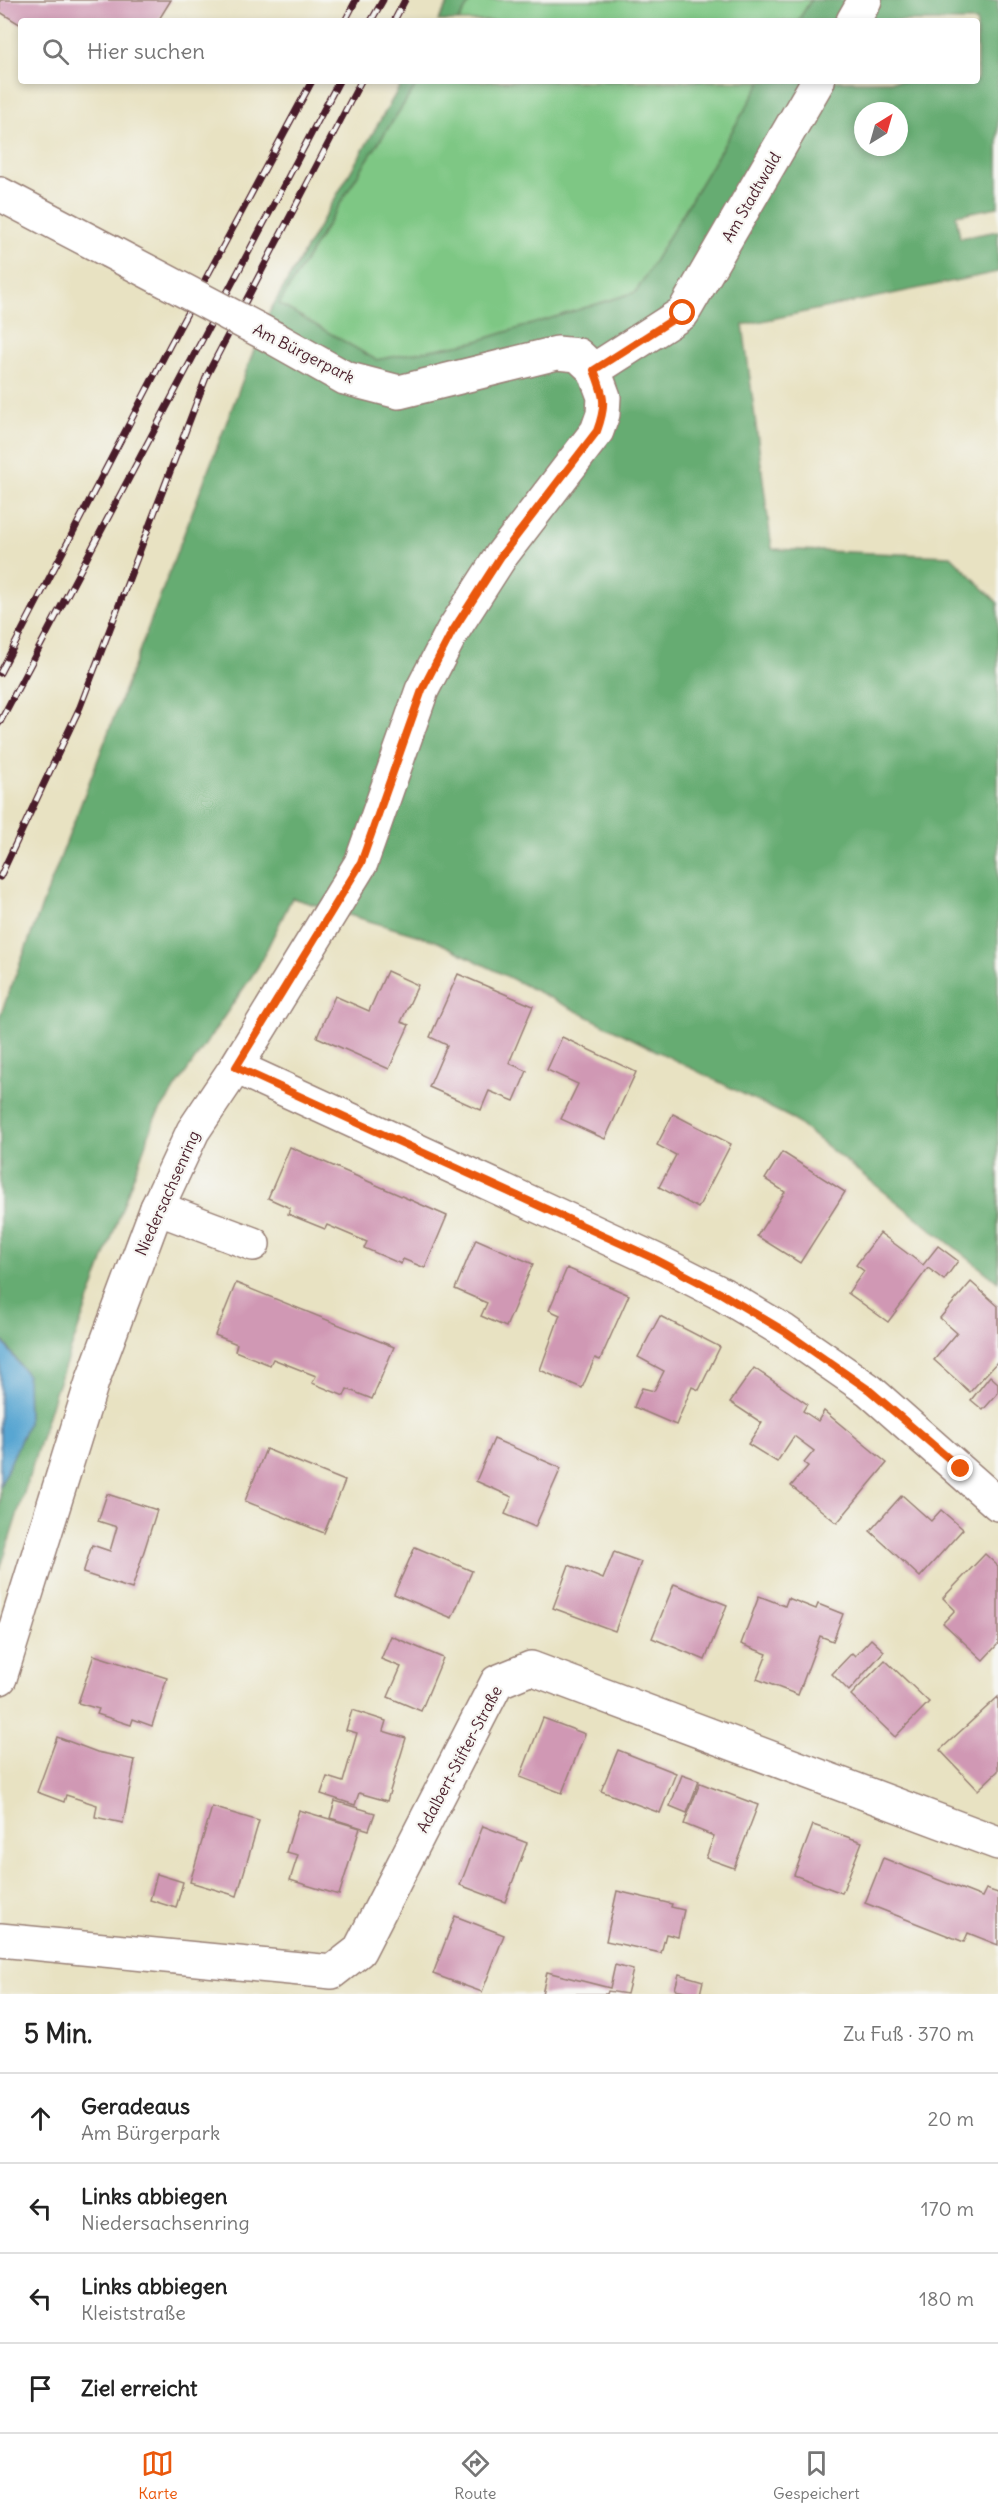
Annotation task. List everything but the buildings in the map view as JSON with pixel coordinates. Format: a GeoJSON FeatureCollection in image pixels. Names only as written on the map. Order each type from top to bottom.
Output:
{"type":"FeatureCollection","features":[{"type":"Feature","properties":{"kind":"street"},"geometry":{"type":"LineString","coordinates":[[855,18],[866,0]]}},
{"type":"Feature","properties":{"kind":"street","name":"Am Stadtwald"},"geometry":{"type":"LineString","coordinates":[[594,370],[683,313],[816,84]]}},
{"type":"Feature","properties":{"kind":"street","name":"Am Bürgerpark"},"geometry":{"type":"LineString","coordinates":[[0,194],[109,250],[345,378],[399,392],[557,353],[578,355],[594,370]]}},
{"type":"Feature","properties":{"kind":"street","name":"Niedersachsenring"},"geometry":{"type":"LineString","coordinates":[[0,1678],[92,1382],[157,1208],[193,1131],[236,1067],[361,863],[422,690],[452,632],[501,556],[597,431],[603,414],[604,397],[594,370]]}},
{"type":"Feature","properties":{"kind":"street"},"geometry":{"type":"LineString","coordinates":[[236,1067],[653,1258],[722,1294],[784,1331],[869,1390],[998,1504]]}},
{"type":"Feature","properties":{"kind":"street"},"geometry":{"type":"LineString","coordinates":[[157,1208],[253,1244]]}},
{"type":"Feature","properties":{"kind":"street","name":"Adalbert-Stifter-Straße"},"geometry":{"type":"LineString","coordinates":[[0,1940],[332,1972],[359,1951],[496,1682],[531,1668],[998,1843]]}},
{"type":"Feature","properties":{"kind":"green space"},"geometry":{"type":"Polygon","coordinates":[[[450,0],[471,0],[460,18],[440,18],[450,0]]]}},
{"type":"Feature","properties":{"kind":"green space"},"geometry":{"type":"Polygon","coordinates":[[[471,0],[811,0],[800,18],[460,18],[471,0]]]}},
{"type":"Feature","properties":{"kind":"green space"},"geometry":{"type":"Polygon","coordinates":[[[811,0],[998,0],[998,207],[956,215],[960,238],[998,231],[998,272],[743,325],[772,549],[951,556],[998,603],[998,1282],[791,1118],[436,941],[292,898],[258,967],[155,1118],[55,1393],[0,1570],[0,1486],[28,1423],[27,1375],[4,1342],[0,1343],[0,1016],[267,316],[401,84],[417,84],[360,171],[279,304],[376,360],[474,342],[636,292],[760,84],[980,84],[980,18],[800,18],[811,0]]]}},
{"type":"Feature","properties":{"kind":"green space"},"geometry":{"type":"Polygon","coordinates":[[[417,84],[760,84],[636,292],[474,342],[376,360],[279,304],[360,171],[417,84]]]}},
{"type":"Feature","properties":{"kind":"water"},"geometry":{"type":"Polygon","coordinates":[[[3,1342],[27,1375],[28,1423],[0,1486],[0,1343],[3,1342]]]}},
{"type":"Feature","properties":{"kind":"railway"},"geometry":{"type":"LineString","coordinates":[[347,18],[356,0]]}},
{"type":"Feature","properties":{"kind":"railway"},"geometry":{"type":"LineString","coordinates":[[373,18],[383,0]]}},
{"type":"Feature","properties":{"kind":"railway"},"geometry":{"type":"LineString","coordinates":[[396,18],[405,0]]}},
{"type":"Feature","properties":{"kind":"railway"},"geometry":{"type":"LineString","coordinates":[[0,673],[170,345],[310,84]]}},
{"type":"Feature","properties":{"kind":"railway"},"geometry":{"type":"LineString","coordinates":[[0,722],[337,84]]}},
{"type":"Feature","properties":{"kind":"railway"},"geometry":{"type":"LineString","coordinates":[[0,877],[80,707],[207,375],[359,84]]}},
{"type":"Feature","properties":{"kind":"route"},"geometry":{"type":"LineString","coordinates":[[683,313],[594,370],[604,397],[603,414],[597,431],[501,556],[452,632],[422,690],[361,863],[236,1067],[653,1258],[722,1294],[784,1331],[869,1390],[961,1469]]}}]}
